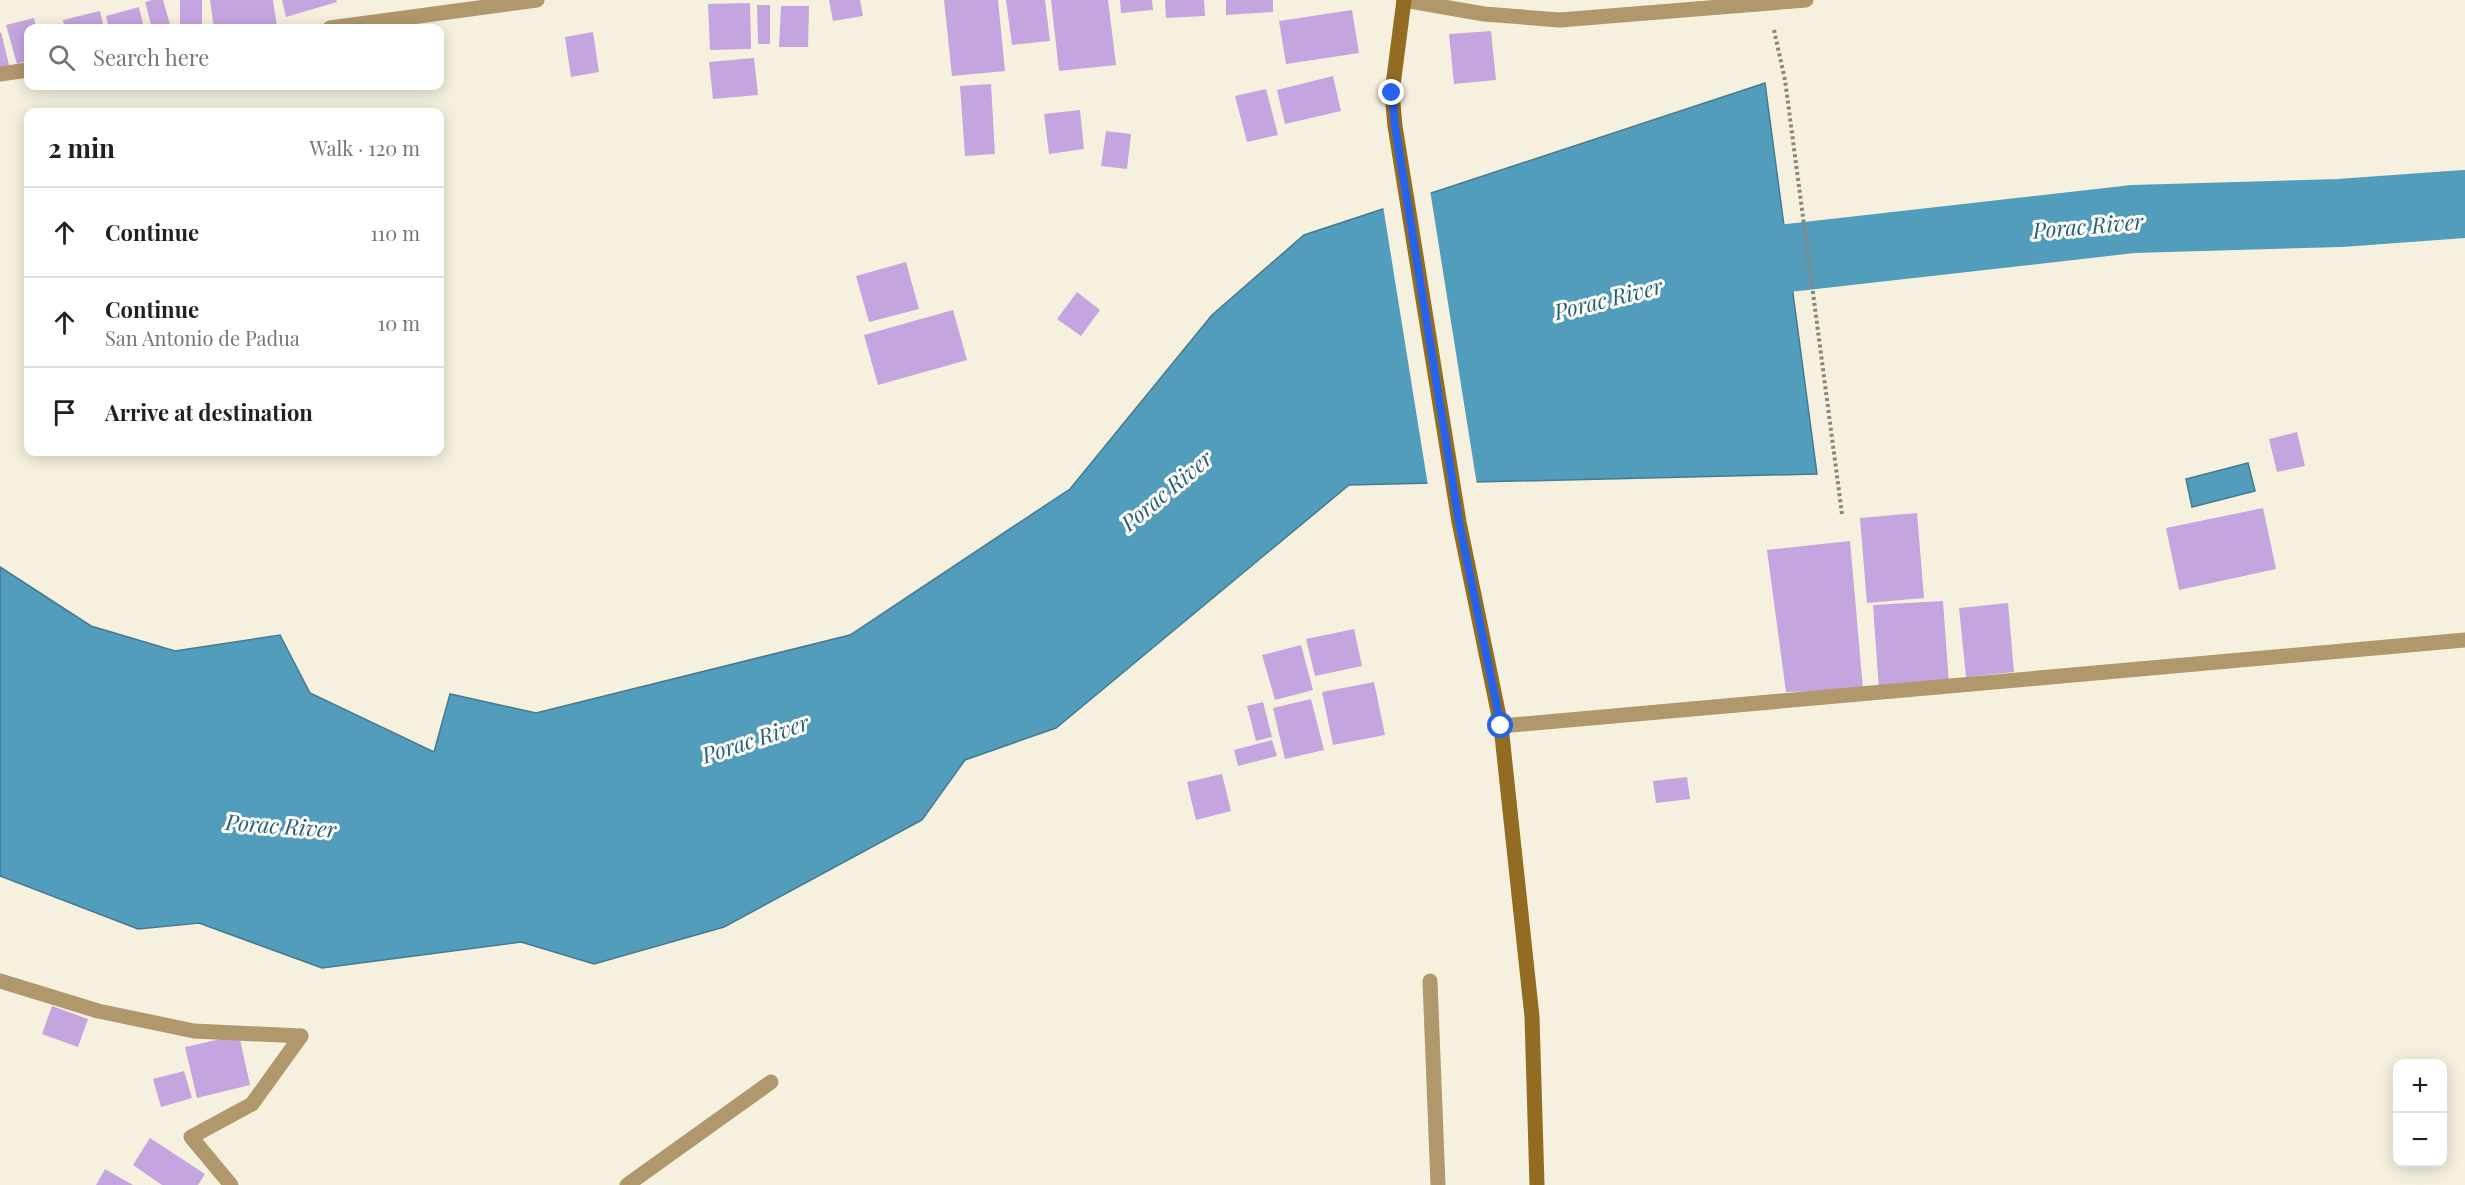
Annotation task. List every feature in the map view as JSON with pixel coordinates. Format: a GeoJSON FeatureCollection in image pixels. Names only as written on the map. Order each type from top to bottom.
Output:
{"type":"FeatureCollection","features":[{"type":"Feature","properties":{"kind":"street"},"geometry":{"type":"LineString","coordinates":[[360,24],[537,0]]}},
{"type":"Feature","properties":{"kind":"street"},"geometry":{"type":"LineString","coordinates":[[1537,1185],[1532,1017],[1501,726],[1459,522],[1395,126],[1392,93],[1404,0],[1484,14],[1560,20],[1806,0]]}},
{"type":"Feature","properties":{"kind":"street"},"geometry":{"type":"LineString","coordinates":[[0,74],[24,71]]}},
{"type":"Feature","properties":{"kind":"street"},"geometry":{"type":"LineString","coordinates":[[1501,726],[2465,640]]}},
{"type":"Feature","properties":{"kind":"street"},"geometry":{"type":"LineString","coordinates":[[0,981],[98,1011],[194,1031],[301,1036],[252,1104],[191,1137],[231,1185]]}},
{"type":"Feature","properties":{"kind":"street"},"geometry":{"type":"LineString","coordinates":[[1430,981],[1438,1185]]}},
{"type":"Feature","properties":{"kind":"street"},"geometry":{"type":"LineString","coordinates":[[627,1185],[771,1082]]}},
{"type":"Feature","properties":{"kind":"path"},"geometry":{"type":"LineString","coordinates":[[1768,3],[1785,80],[1842,514]]}},
{"type":"Feature","properties":{"kind":"water"},"geometry":{"type":"Polygon","coordinates":[[[1765,83],[1817,474],[1349,485],[1056,728],[965,760],[922,820],[724,927],[594,964],[521,942],[322,968],[199,923],[138,929],[0,876],[0,567],[91,626],[175,651],[280,635],[310,693],[434,752],[450,694],[536,713],[850,635],[1070,489],[1212,315],[1304,235],[1765,83]]]}},
{"type":"Feature","properties":{"kind":"water"},"geometry":{"type":"Polygon","coordinates":[[[2248,463],[2255,491],[2192,507],[2186,479],[2248,463]]]}},
{"type":"Feature","properties":{"kind":"pier"},"geometry":{"type":"Polygon","coordinates":[[[1430,190],[1477,485],[1428,486],[1383,206],[1430,190]]]}},
{"type":"Feature","properties":{"kind":"building"},"geometry":{"type":"Polygon","coordinates":[[[163,0],[170,24],[151,24],[145,2],[163,0]]]}},
{"type":"Feature","properties":{"kind":"building"},"geometry":{"type":"Polygon","coordinates":[[[180,0],[202,0],[202,24],[180,24],[180,0]]]}},
{"type":"Feature","properties":{"kind":"building"},"geometry":{"type":"Polygon","coordinates":[[[210,0],[273,0],[277,24],[213,24],[210,0]]]}},
{"type":"Feature","properties":{"kind":"building"},"geometry":{"type":"Polygon","coordinates":[[[282,0],[336,0],[337,2],[286,17],[282,0]]]}},
{"type":"Feature","properties":{"kind":"building"},"geometry":{"type":"Polygon","coordinates":[[[829,0],[860,0],[863,16],[833,21],[829,0]]]}},
{"type":"Feature","properties":{"kind":"building"},"geometry":{"type":"Polygon","coordinates":[[[944,0],[998,0],[1005,71],[952,76],[944,0]]]}},
{"type":"Feature","properties":{"kind":"building"},"geometry":{"type":"Polygon","coordinates":[[[1006,0],[1045,0],[1050,41],[1012,45],[1006,0]]]}},
{"type":"Feature","properties":{"kind":"building"},"geometry":{"type":"Polygon","coordinates":[[[1051,0],[1108,0],[1116,65],[1059,71],[1051,0]]]}},
{"type":"Feature","properties":{"kind":"building"},"geometry":{"type":"Polygon","coordinates":[[[1120,0],[1152,0],[1153,10],[1121,13],[1120,0]]]}},
{"type":"Feature","properties":{"kind":"building"},"geometry":{"type":"Polygon","coordinates":[[[1165,0],[1204,0],[1205,16],[1166,18],[1165,0]]]}},
{"type":"Feature","properties":{"kind":"building"},"geometry":{"type":"Polygon","coordinates":[[[1226,0],[1273,0],[1273,12],[1226,15],[1226,0]]]}},
{"type":"Feature","properties":{"kind":"building"},"geometry":{"type":"Polygon","coordinates":[[[750,3],[751,49],[710,50],[708,4],[750,3]]]}},
{"type":"Feature","properties":{"kind":"building"},"geometry":{"type":"Polygon","coordinates":[[[757,5],[770,5],[770,44],[758,44],[757,5]]]}},
{"type":"Feature","properties":{"kind":"building"},"geometry":{"type":"Polygon","coordinates":[[[781,6],[809,6],[808,47],[779,47],[781,6]]]}},
{"type":"Feature","properties":{"kind":"building"},"geometry":{"type":"Polygon","coordinates":[[[139,7],[143,24],[108,24],[106,16],[139,7]]]}},
{"type":"Feature","properties":{"kind":"building"},"geometry":{"type":"Polygon","coordinates":[[[1352,10],[1359,53],[1286,64],[1279,21],[1352,10]]]}},
{"type":"Feature","properties":{"kind":"building"},"geometry":{"type":"Polygon","coordinates":[[[100,11],[103,24],[64,24],[63,20],[100,11]]]}},
{"type":"Feature","properties":{"kind":"building"},"geometry":{"type":"Polygon","coordinates":[[[34,18],[35,24],[24,24],[24,62],[17,64],[6,25],[34,18]]]}},
{"type":"Feature","properties":{"kind":"building"},"geometry":{"type":"Polygon","coordinates":[[[1491,31],[1496,80],[1454,84],[1449,34],[1491,31]]]}},
{"type":"Feature","properties":{"kind":"building"},"geometry":{"type":"Polygon","coordinates":[[[1,32],[10,69],[0,70],[1,32]]]}},
{"type":"Feature","properties":{"kind":"building"},"geometry":{"type":"Polygon","coordinates":[[[593,32],[599,72],[571,77],[565,37],[593,32]]]}},
{"type":"Feature","properties":{"kind":"building"},"geometry":{"type":"Polygon","coordinates":[[[754,58],[758,95],[713,99],[709,62],[754,58]]]}},
{"type":"Feature","properties":{"kind":"building"},"geometry":{"type":"Polygon","coordinates":[[[1333,76],[1341,111],[1285,124],[1277,90],[1333,76]]]}},
{"type":"Feature","properties":{"kind":"building"},"geometry":{"type":"Polygon","coordinates":[[[991,84],[995,154],[965,156],[960,86],[991,84]]]}},
{"type":"Feature","properties":{"kind":"building"},"geometry":{"type":"Polygon","coordinates":[[[1266,89],[1278,135],[1247,142],[1235,96],[1266,89]]]}},
{"type":"Feature","properties":{"kind":"building"},"geometry":{"type":"Polygon","coordinates":[[[1080,110],[1084,149],[1049,154],[1044,114],[1080,110]]]}},
{"type":"Feature","properties":{"kind":"building"},"geometry":{"type":"Polygon","coordinates":[[[1106,131],[1131,134],[1127,169],[1101,166],[1106,131]]]}},
{"type":"Feature","properties":{"kind":"building"},"geometry":{"type":"Polygon","coordinates":[[[906,262],[919,309],[869,322],[856,276],[906,262]]]}},
{"type":"Feature","properties":{"kind":"building"},"geometry":{"type":"Polygon","coordinates":[[[1077,292],[1100,310],[1081,336],[1057,319],[1077,292]]]}},
{"type":"Feature","properties":{"kind":"building"},"geometry":{"type":"Polygon","coordinates":[[[953,310],[967,360],[878,385],[864,335],[953,310]]]}},
{"type":"Feature","properties":{"kind":"building"},"geometry":{"type":"Polygon","coordinates":[[[2297,432],[2305,466],[2277,472],[2269,439],[2297,432]]]}},
{"type":"Feature","properties":{"kind":"building"},"geometry":{"type":"Polygon","coordinates":[[[2263,508],[2276,569],[2179,590],[2166,528],[2263,508]]]}},
{"type":"Feature","properties":{"kind":"building"},"geometry":{"type":"Polygon","coordinates":[[[1917,513],[1924,598],[1867,603],[1860,518],[1917,513]]]}},
{"type":"Feature","properties":{"kind":"building"},"geometry":{"type":"Polygon","coordinates":[[[1850,541],[1863,689],[1786,692],[1767,550],[1850,541]]]}},
{"type":"Feature","properties":{"kind":"building"},"geometry":{"type":"Polygon","coordinates":[[[1943,601],[1949,685],[1879,690],[1873,605],[1943,601]]]}},
{"type":"Feature","properties":{"kind":"building"},"geometry":{"type":"Polygon","coordinates":[[[2008,603],[2014,672],[1966,677],[1959,608],[2008,603]]]}},
{"type":"Feature","properties":{"kind":"building"},"geometry":{"type":"Polygon","coordinates":[[[1354,629],[1362,666],[1315,676],[1306,639],[1354,629]]]}},
{"type":"Feature","properties":{"kind":"building"},"geometry":{"type":"Polygon","coordinates":[[[1301,645],[1313,690],[1275,700],[1262,655],[1301,645]]]}},
{"type":"Feature","properties":{"kind":"building"},"geometry":{"type":"Polygon","coordinates":[[[1374,682],[1385,735],[1333,745],[1322,692],[1374,682]]]}},
{"type":"Feature","properties":{"kind":"building"},"geometry":{"type":"Polygon","coordinates":[[[1311,699],[1324,750],[1285,759],[1273,708],[1311,699]]]}},
{"type":"Feature","properties":{"kind":"building"},"geometry":{"type":"Polygon","coordinates":[[[1263,702],[1272,737],[1256,741],[1247,706],[1263,702]]]}},
{"type":"Feature","properties":{"kind":"building"},"geometry":{"type":"Polygon","coordinates":[[[1272,740],[1277,756],[1238,766],[1234,750],[1272,740]]]}},
{"type":"Feature","properties":{"kind":"building"},"geometry":{"type":"Polygon","coordinates":[[[1222,774],[1231,811],[1196,820],[1187,782],[1222,774]]]}},
{"type":"Feature","properties":{"kind":"building"},"geometry":{"type":"Polygon","coordinates":[[[1687,777],[1690,799],[1656,803],[1653,781],[1687,777]]]}},
{"type":"Feature","properties":{"kind":"building"},"geometry":{"type":"Polygon","coordinates":[[[52,1006],[88,1019],[78,1047],[42,1034],[52,1006]]]}},
{"type":"Feature","properties":{"kind":"building"},"geometry":{"type":"Polygon","coordinates":[[[239,1035],[250,1085],[197,1098],[185,1047],[239,1035]]]}},
{"type":"Feature","properties":{"kind":"building"},"geometry":{"type":"Polygon","coordinates":[[[184,1071],[192,1098],[161,1107],[153,1079],[184,1071]]]}},
{"type":"Feature","properties":{"kind":"building"},"geometry":{"type":"Polygon","coordinates":[[[150,1138],[205,1174],[198,1185],[162,1185],[133,1165],[150,1138]]]}},
{"type":"Feature","properties":{"kind":"building"},"geometry":{"type":"Polygon","coordinates":[[[105,1169],[133,1185],[96,1185],[105,1169]]]}},
{"type":"Feature","properties":{"kind":"waterway","name":"Porac River"},"geometry":{"type":"LineString","coordinates":[[1697,276],[1760,260],[2133,219],[2340,213],[2465,204]]}},
{"type":"Feature","properties":{"kind":"route"},"geometry":{"type":"LineString","coordinates":[[1392,93],[1395,126],[1459,522],[1501,726]]}}]}
